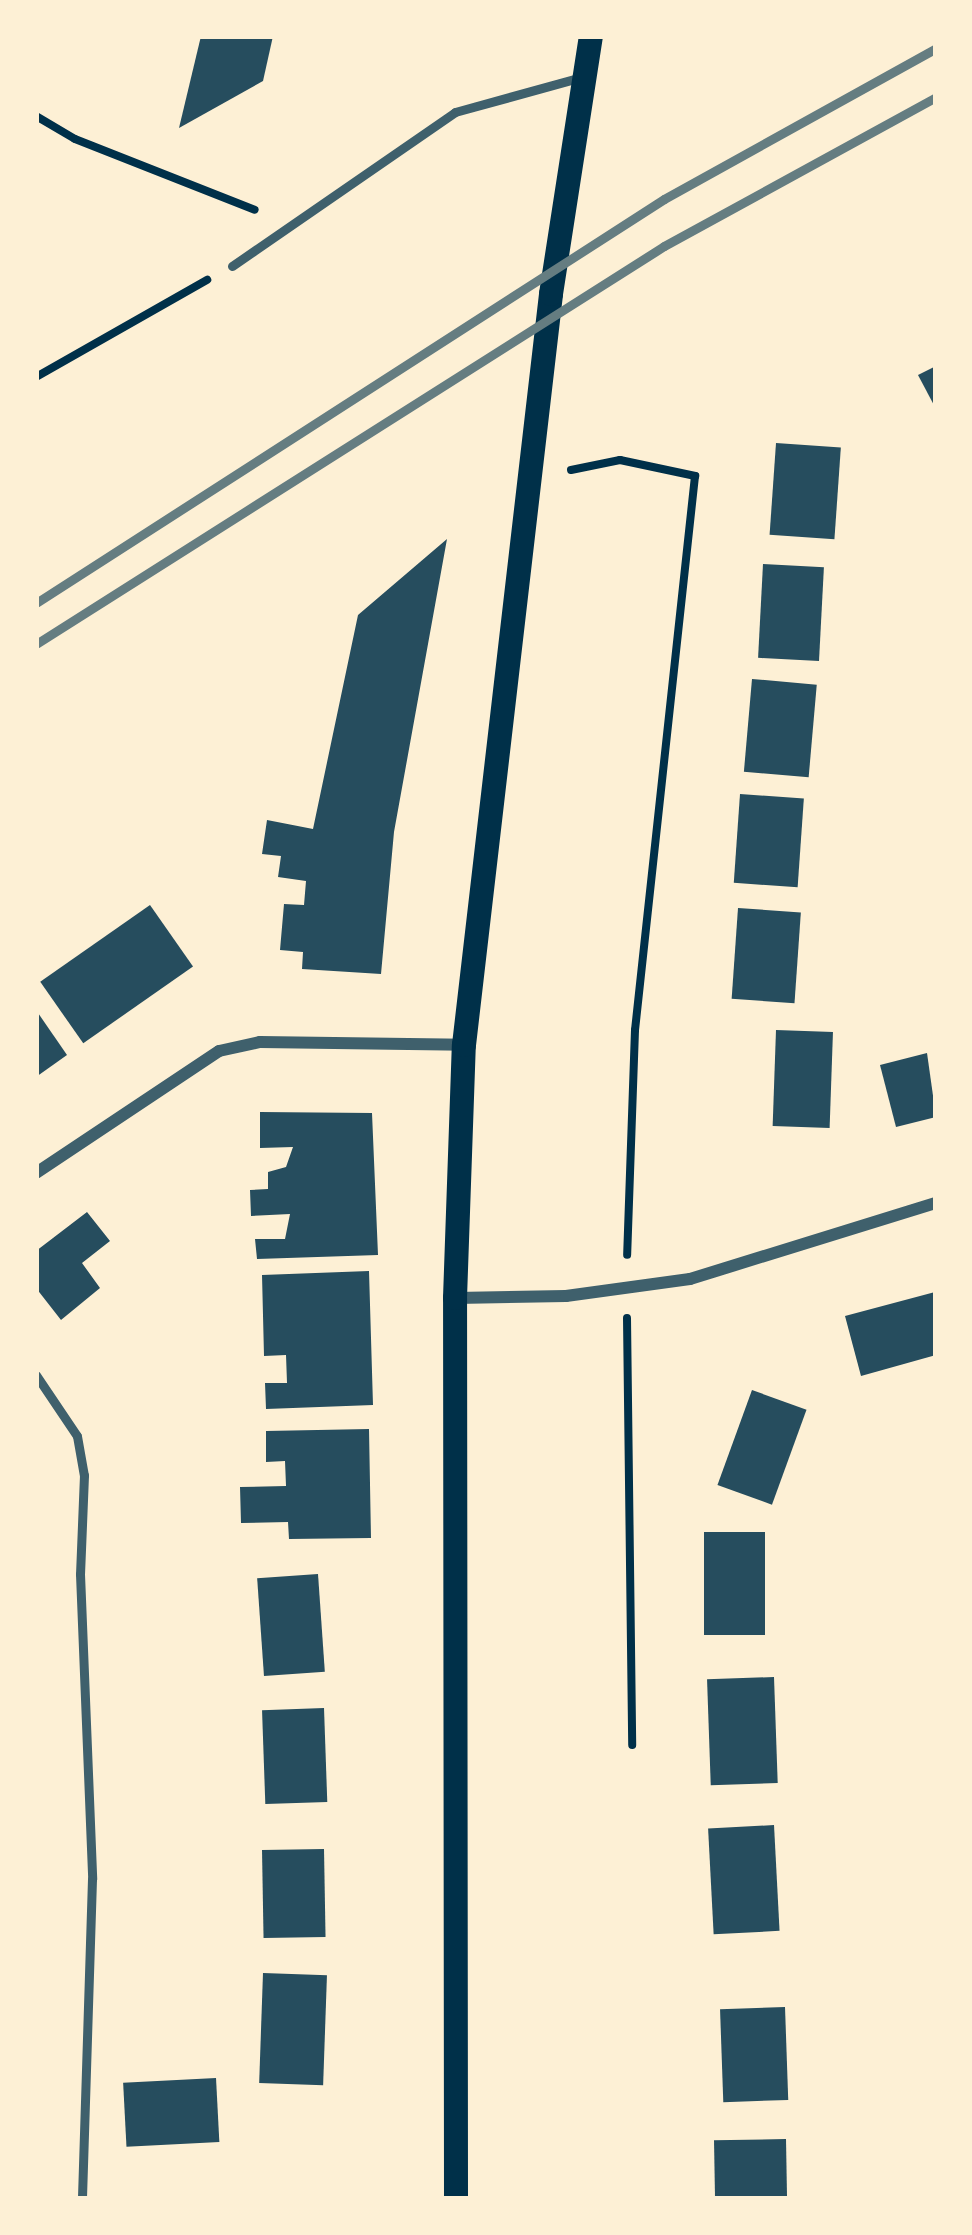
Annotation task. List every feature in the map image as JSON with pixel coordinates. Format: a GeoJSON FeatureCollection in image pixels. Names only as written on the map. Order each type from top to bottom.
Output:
{"type":"FeatureCollection","features":[{"type":"Feature","properties":{"kind":"main road"},"geometry":{"type":"LineString","coordinates":[[456,2199],[455,1298],[464,1045],[528,478],[591,36]]}},
{"type":"Feature","properties":{"kind":"street"},"geometry":{"type":"LineString","coordinates":[[36,1173],[219,1051],[260,1042],[464,1045]]}},
{"type":"Feature","properties":{"kind":"street"},"geometry":{"type":"LineString","coordinates":[[455,1298],[626,1291],[691,1279],[936,1203]]}},
{"type":"Feature","properties":{"kind":"lane"},"geometry":{"type":"LineString","coordinates":[[232,266],[455,112],[584,76]]}},
{"type":"Feature","properties":{"kind":"lane"},"geometry":{"type":"LineString","coordinates":[[36,1375],[77,1436],[84,1475],[80,1574],[92,1880],[82,2199]]}},
{"type":"Feature","properties":{"kind":"path"},"geometry":{"type":"LineString","coordinates":[[36,116],[75,140],[292,224]]}},
{"type":"Feature","properties":{"kind":"path"},"geometry":{"type":"LineString","coordinates":[[36,377],[232,266]]}},
{"type":"Feature","properties":{"kind":"path"},"geometry":{"type":"LineString","coordinates":[[528,478],[620,460],[695,476],[635,1030],[626,1291],[632,1745]]}},
{"type":"Feature","properties":{"kind":"building"},"geometry":{"type":"Polygon","coordinates":[[[201,36],[273,36],[263,81],[179,128],[201,36]]]}},
{"type":"Feature","properties":{"kind":"building"},"geometry":{"type":"Polygon","coordinates":[[[936,366],[936,409],[918,375],[936,366]]]}},
{"type":"Feature","properties":{"kind":"building"},"geometry":{"type":"Polygon","coordinates":[[[776,443],[841,448],[834,539],[770,535],[776,443]]]}},
{"type":"Feature","properties":{"kind":"building"},"geometry":{"type":"Polygon","coordinates":[[[447,539],[394,832],[381,974],[302,969],[303,952],[280,950],[284,904],[304,905],[306,881],[278,877],[281,856],[262,854],[267,820],[313,829],[358,615],[447,539]]]}},
{"type":"Feature","properties":{"kind":"building"},"geometry":{"type":"Polygon","coordinates":[[[763,564],[824,567],[819,661],[758,658],[763,564]]]}},
{"type":"Feature","properties":{"kind":"building"},"geometry":{"type":"Polygon","coordinates":[[[752,679],[817,685],[809,777],[744,772],[752,679]]]}},
{"type":"Feature","properties":{"kind":"building"},"geometry":{"type":"Polygon","coordinates":[[[740,794],[804,798],[798,887],[734,883],[740,794]]]}},
{"type":"Feature","properties":{"kind":"building"},"geometry":{"type":"Polygon","coordinates":[[[150,905],[193,966],[83,1043],[40,982],[150,905]]]}},
{"type":"Feature","properties":{"kind":"building"},"geometry":{"type":"Polygon","coordinates":[[[738,908],[801,912],[794,1003],[732,999],[738,908]]]}},
{"type":"Feature","properties":{"kind":"building"},"geometry":{"type":"Polygon","coordinates":[[[36,1010],[67,1055],[36,1077],[36,1010]]]}},
{"type":"Feature","properties":{"kind":"building"},"geometry":{"type":"Polygon","coordinates":[[[776,1030],[833,1032],[830,1128],[773,1126],[776,1030]]]}},
{"type":"Feature","properties":{"kind":"building"},"geometry":{"type":"Polygon","coordinates":[[[927,1053],[936,1117],[896,1127],[880,1065],[927,1053]]]}},
{"type":"Feature","properties":{"kind":"building"},"geometry":{"type":"Polygon","coordinates":[[[260,1112],[372,1113],[378,1255],[257,1259],[255,1239],[285,1239],[290,1214],[251,1216],[250,1190],[268,1189],[268,1172],[286,1167],[293,1147],[260,1148],[260,1112]]]}},
{"type":"Feature","properties":{"kind":"building"},"geometry":{"type":"Polygon","coordinates":[[[87,1212],[110,1241],[82,1263],[100,1288],[61,1320],[36,1288],[36,1251],[87,1212]]]}},
{"type":"Feature","properties":{"kind":"building"},"geometry":{"type":"Polygon","coordinates":[[[369,1271],[373,1405],[266,1409],[265,1383],[287,1383],[286,1355],[264,1356],[262,1275],[369,1271]]]}},
{"type":"Feature","properties":{"kind":"building"},"geometry":{"type":"Polygon","coordinates":[[[935,1292],[936,1355],[861,1376],[845,1316],[935,1292]]]}},
{"type":"Feature","properties":{"kind":"building"},"geometry":{"type":"Polygon","coordinates":[[[752,1390],[807,1410],[772,1505],[717,1485],[752,1390]]]}},
{"type":"Feature","properties":{"kind":"building"},"geometry":{"type":"Polygon","coordinates":[[[369,1429],[371,1538],[289,1539],[288,1522],[241,1523],[240,1487],[286,1486],[285,1461],[266,1462],[266,1431],[369,1429]]]}},
{"type":"Feature","properties":{"kind":"building"},"geometry":{"type":"Polygon","coordinates":[[[704,1532],[765,1532],[765,1635],[704,1635],[704,1532]]]}},
{"type":"Feature","properties":{"kind":"building"},"geometry":{"type":"Polygon","coordinates":[[[318,1574],[325,1672],[264,1676],[257,1578],[318,1574]]]}},
{"type":"Feature","properties":{"kind":"building"},"geometry":{"type":"Polygon","coordinates":[[[774,1677],[778,1783],[711,1785],[707,1679],[774,1677]]]}},
{"type":"Feature","properties":{"kind":"building"},"geometry":{"type":"Polygon","coordinates":[[[324,1708],[327,1802],[265,1804],[262,1710],[324,1708]]]}},
{"type":"Feature","properties":{"kind":"building"},"geometry":{"type":"Polygon","coordinates":[[[774,1825],[780,1931],[714,1934],[708,1828],[774,1825]]]}},
{"type":"Feature","properties":{"kind":"building"},"geometry":{"type":"Polygon","coordinates":[[[324,1849],[326,1937],[264,1938],[262,1850],[324,1849]]]}},
{"type":"Feature","properties":{"kind":"building"},"geometry":{"type":"Polygon","coordinates":[[[263,1973],[327,1975],[323,2085],[259,2083],[263,1973]]]}},
{"type":"Feature","properties":{"kind":"building"},"geometry":{"type":"Polygon","coordinates":[[[785,2007],[788,2100],[723,2102],[720,2009],[785,2007]]]}},
{"type":"Feature","properties":{"kind":"building"},"geometry":{"type":"Polygon","coordinates":[[[216,2078],[219,2142],[126,2147],[123,2083],[216,2078]]]}},
{"type":"Feature","properties":{"kind":"building"},"geometry":{"type":"Polygon","coordinates":[[[786,2139],[787,2199],[715,2199],[714,2140],[786,2139]]]}},
{"type":"Feature","properties":{"kind":"railway"},"geometry":{"type":"LineString","coordinates":[[36,603],[664,199],[936,48]]}},
{"type":"Feature","properties":{"kind":"railway"},"geometry":{"type":"LineString","coordinates":[[36,644],[664,246],[936,97]]}}]}
